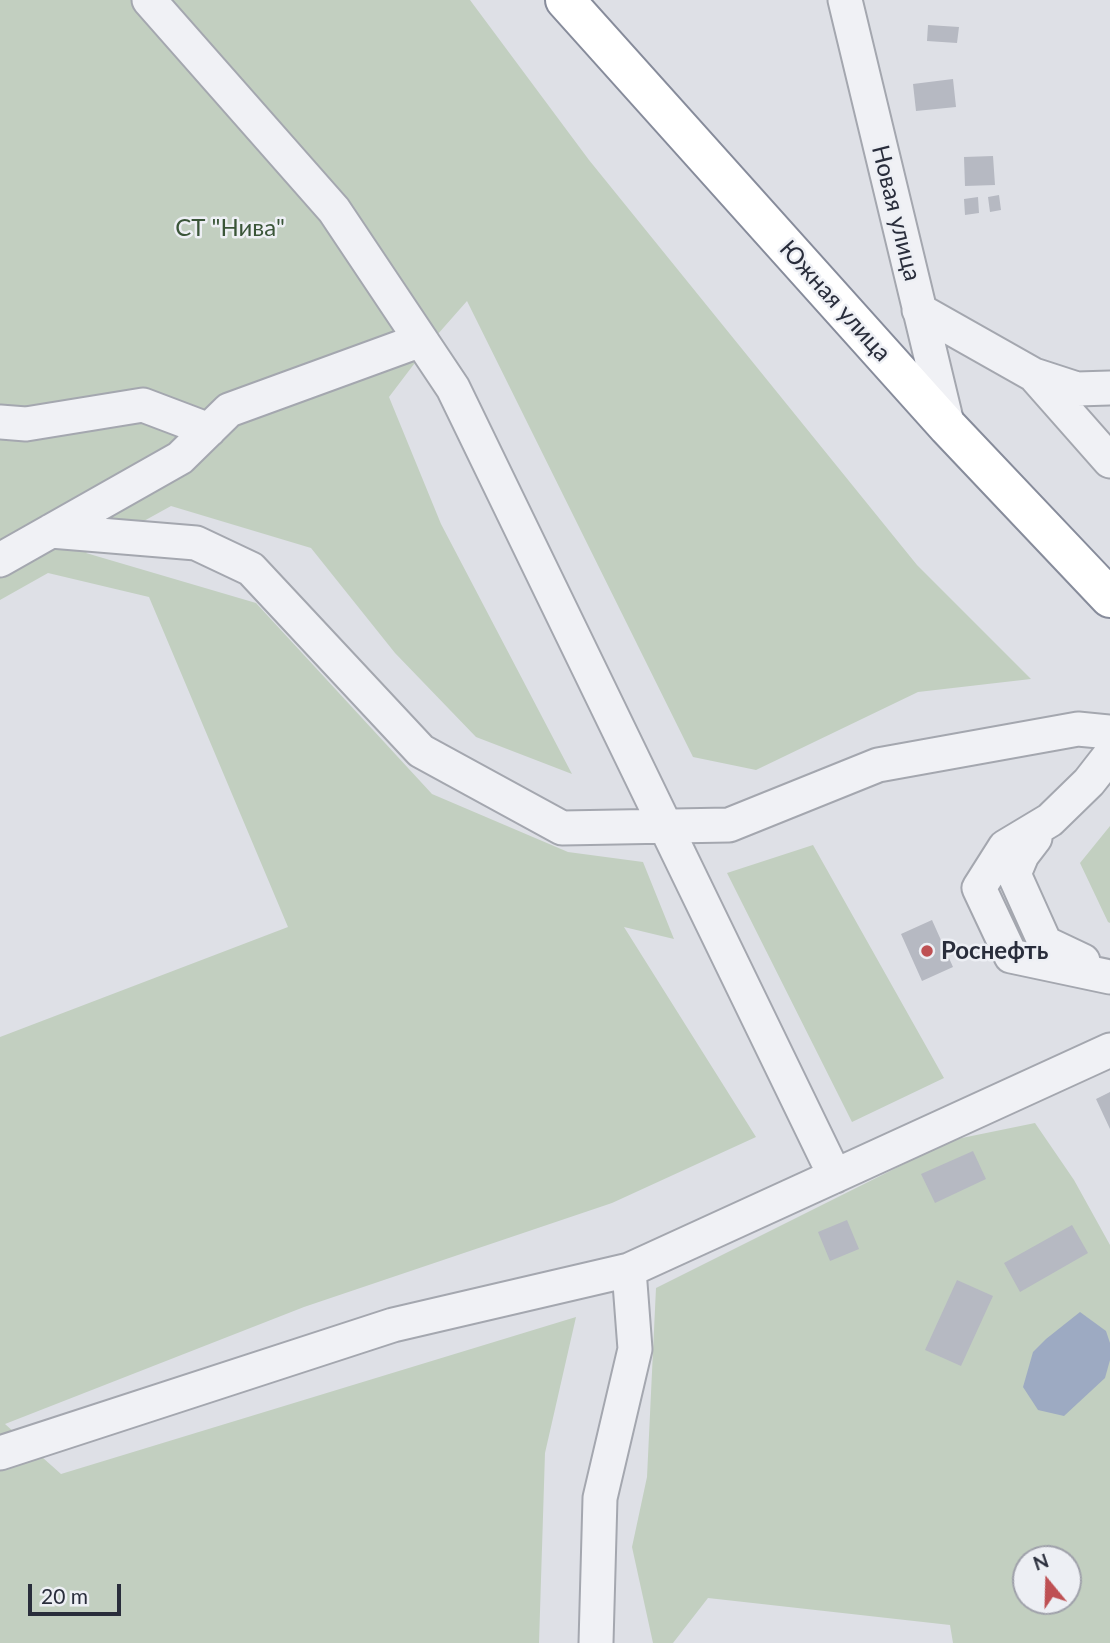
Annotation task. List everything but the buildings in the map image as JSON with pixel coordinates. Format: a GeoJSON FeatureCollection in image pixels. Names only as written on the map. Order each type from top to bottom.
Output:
{"type":"FeatureCollection","features":[{"type":"Feature","properties":{"kind":"highway","name":"Южная улица"},"geometry":{"type":"LineString","coordinates":[[565,0],[948,426],[1110,598]]}},
{"type":"Feature","properties":{"kind":"street"},"geometry":{"type":"LineString","coordinates":[[149,0],[334,210],[453,388],[835,1176]]}},
{"type":"Feature","properties":{"kind":"street","name":"Новая улица"},"geometry":{"type":"LineString","coordinates":[[845,0],[948,426]]}},
{"type":"Feature","properties":{"kind":"street"},"geometry":{"type":"LineString","coordinates":[[919,310],[1034,375],[1077,389],[1110,388]]}},
{"type":"Feature","properties":{"kind":"street"},"geometry":{"type":"LineString","coordinates":[[0,560],[180,458],[229,410],[421,340]]}},
{"type":"Feature","properties":{"kind":"street"},"geometry":{"type":"LineString","coordinates":[[1034,375],[1110,461]]}},
{"type":"Feature","properties":{"kind":"street"},"geometry":{"type":"LineString","coordinates":[[0,422],[26,424],[143,405],[209,430]]}},
{"type":"Feature","properties":{"kind":"street"},"geometry":{"type":"LineString","coordinates":[[51,531],[196,544],[251,569],[421,751],[562,828],[729,825],[878,765],[1078,729],[1110,732]]}},
{"type":"Feature","properties":{"kind":"street"},"geometry":{"type":"LineString","coordinates":[[1110,755],[1089,782],[1050,820],[1006,847],[979,888],[1011,956],[1110,976]]}},
{"type":"Feature","properties":{"kind":"street"},"geometry":{"type":"LineString","coordinates":[[0,1453],[393,1325],[629,1270],[1110,1050]]}},
{"type":"Feature","properties":{"kind":"street"},"geometry":{"type":"LineString","coordinates":[[596,1643],[600,1498],[635,1349],[629,1270]]}},
{"type":"Feature","properties":{"kind":"green space","name":"СТ \"Нива\""},"geometry":{"type":"Polygon","coordinates":[[[0,0],[470,0],[589,160],[917,565],[1031,679],[918,692],[756,770],[693,757],[467,301],[430,343],[389,397],[441,524],[572,774],[476,737],[395,653],[311,548],[171,506],[86,553],[256,603],[432,794],[568,852],[643,862],[674,939],[624,927],[756,1137],[612,1203],[304,1307],[5,1424],[61,1474],[576,1317],[545,1453],[539,1643],[0,1643],[0,1037],[288,927],[149,597],[48,573],[0,600],[0,0]]]}},
{"type":"Feature","properties":{"kind":"green space"},"geometry":{"type":"Polygon","coordinates":[[[1110,826],[1110,923],[1080,863],[1110,826]]]}},
{"type":"Feature","properties":{"kind":"green space"},"geometry":{"type":"Polygon","coordinates":[[[813,845],[944,1078],[852,1122],[727,873],[813,845]]]}},
{"type":"Feature","properties":{"kind":"green space"},"geometry":{"type":"Polygon","coordinates":[[[1035,1123],[1074,1180],[1110,1245],[1110,1643],[953,1643],[950,1625],[708,1598],[673,1643],[653,1643],[632,1547],[647,1477],[656,1288],[952,1140],[1035,1123]]]}},
{"type":"Feature","properties":{"kind":"water"},"geometry":{"type":"Polygon","coordinates":[[[1080,1312],[1106,1331],[1110,1343],[1110,1360],[1105,1378],[1064,1416],[1038,1410],[1023,1387],[1033,1352],[1080,1312]]]}},
{"type":"Feature","properties":{"kind":"place","name":"Роснефть"},"geometry":{"type":"Point","coordinates":[927,951]}}]}
